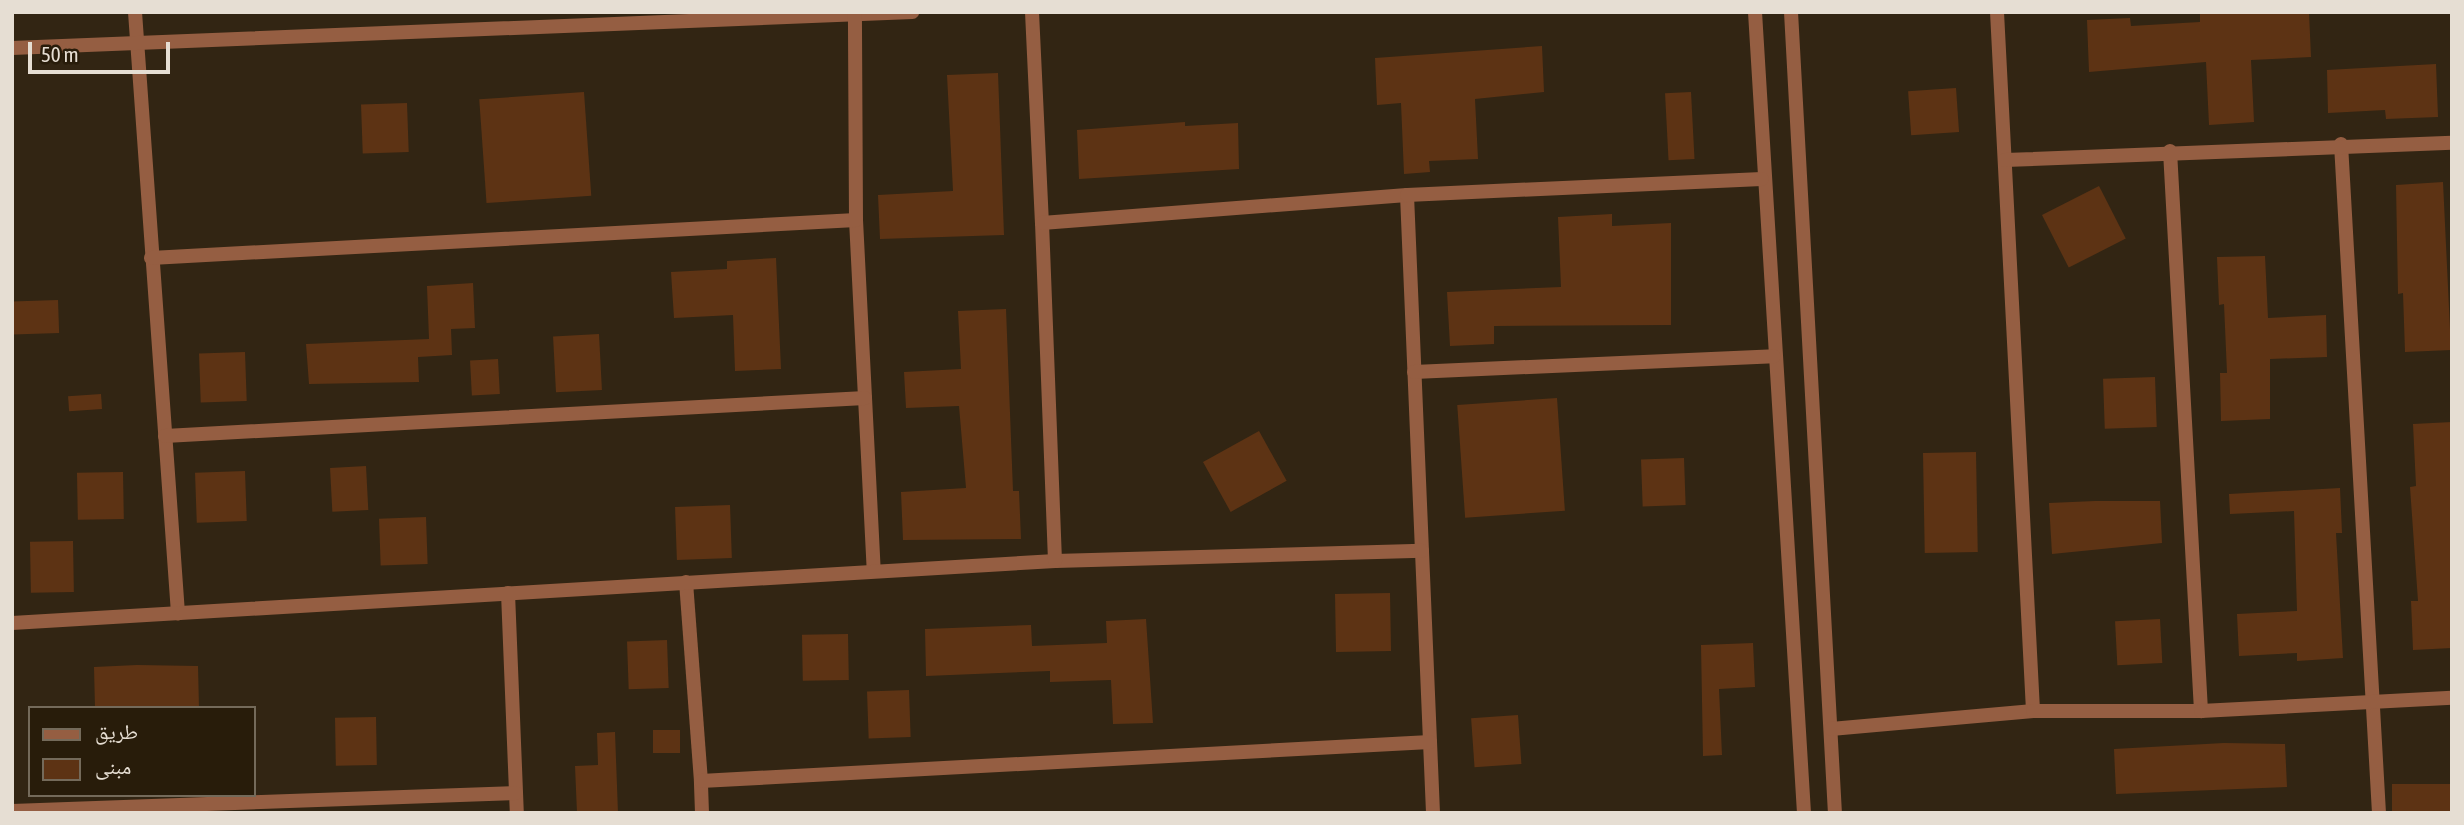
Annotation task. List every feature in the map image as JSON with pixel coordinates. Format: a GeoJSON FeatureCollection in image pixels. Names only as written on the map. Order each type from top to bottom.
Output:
{"type":"FeatureCollection","features":[{"type":"Feature","properties":{"kind":"street"},"geometry":{"type":"LineString","coordinates":[[135,12],[135,43],[178,613]]}},
{"type":"Feature","properties":{"kind":"street"},"geometry":{"type":"LineString","coordinates":[[491,12],[492,28]]}},
{"type":"Feature","properties":{"kind":"street"},"geometry":{"type":"LineString","coordinates":[[12,48],[912,12]]}},
{"type":"Feature","properties":{"kind":"street"},"geometry":{"type":"LineString","coordinates":[[1032,12],[1055,561]]}},
{"type":"Feature","properties":{"kind":"street"},"geometry":{"type":"LineString","coordinates":[[1755,12],[1762,179],[1804,813]]}},
{"type":"Feature","properties":{"kind":"street"},"geometry":{"type":"LineString","coordinates":[[1791,12],[1835,813]]}},
{"type":"Feature","properties":{"kind":"street"},"geometry":{"type":"LineString","coordinates":[[1997,12],[2033,711]]}},
{"type":"Feature","properties":{"kind":"street"},"geometry":{"type":"LineString","coordinates":[[855,14],[856,220],[873,571]]}},
{"type":"Feature","properties":{"kind":"street"},"geometry":{"type":"LineString","coordinates":[[2005,160],[2341,144],[2452,143]]}},
{"type":"Feature","properties":{"kind":"street"},"geometry":{"type":"LineString","coordinates":[[2341,144],[2379,813]]}},
{"type":"Feature","properties":{"kind":"street"},"geometry":{"type":"LineString","coordinates":[[2170,151],[2201,711]]}},
{"type":"Feature","properties":{"kind":"street"},"geometry":{"type":"LineString","coordinates":[[1042,223],[1407,195],[1762,179]]}},
{"type":"Feature","properties":{"kind":"street"},"geometry":{"type":"LineString","coordinates":[[1407,195],[1433,813]]}},
{"type":"Feature","properties":{"kind":"street"},"geometry":{"type":"LineString","coordinates":[[151,257],[856,220]]}},
{"type":"Feature","properties":{"kind":"street"},"geometry":{"type":"LineString","coordinates":[[1414,372],[1774,356]]}},
{"type":"Feature","properties":{"kind":"street"},"geometry":{"type":"LineString","coordinates":[[165,436],[864,398]]}},
{"type":"Feature","properties":{"kind":"street"},"geometry":{"type":"LineString","coordinates":[[12,623],[1055,561],[1422,551]]}},
{"type":"Feature","properties":{"kind":"street"},"geometry":{"type":"LineString","coordinates":[[686,582],[702,813]]}},
{"type":"Feature","properties":{"kind":"street"},"geometry":{"type":"LineString","coordinates":[[509,593],[517,813]]}},
{"type":"Feature","properties":{"kind":"street"},"geometry":{"type":"LineString","coordinates":[[1830,729],[2033,711],[2201,711],[2452,698]]}},
{"type":"Feature","properties":{"kind":"street"},"geometry":{"type":"LineString","coordinates":[[701,781],[1430,742]]}},
{"type":"Feature","properties":{"kind":"street"},"geometry":{"type":"LineString","coordinates":[[12,811],[516,793]]}},
{"type":"Feature","properties":{"kind":"building"},"geometry":{"type":"Polygon","coordinates":[[[2309,12],[2311,57],[2251,60],[2254,122],[2209,125],[2206,62],[2089,72],[2087,20],[2130,18],[2131,26],[2200,22],[2200,13],[2309,12]]]}},
{"type":"Feature","properties":{"kind":"building"},"geometry":{"type":"Polygon","coordinates":[[[1542,46],[1544,92],[1475,99],[1478,159],[1429,161],[1430,172],[1404,174],[1401,103],[1377,105],[1375,58],[1542,46]]]}},
{"type":"Feature","properties":{"kind":"building"},"geometry":{"type":"Polygon","coordinates":[[[2436,64],[2438,117],[2386,119],[2385,110],[2328,113],[2327,70],[2436,64]]]}},
{"type":"Feature","properties":{"kind":"building"},"geometry":{"type":"Polygon","coordinates":[[[998,73],[1004,235],[880,239],[878,195],[953,191],[947,75],[998,73]]]}},
{"type":"Feature","properties":{"kind":"building"},"geometry":{"type":"Polygon","coordinates":[[[1956,88],[1959,132],[1911,135],[1908,91],[1956,88]]]}},
{"type":"Feature","properties":{"kind":"building"},"geometry":{"type":"Polygon","coordinates":[[[584,92],[591,196],[487,203],[479,99],[584,92]]]}},
{"type":"Feature","properties":{"kind":"building"},"geometry":{"type":"Polygon","coordinates":[[[1691,92],[1695,159],[1669,160],[1665,93],[1691,92]]]}},
{"type":"Feature","properties":{"kind":"building"},"geometry":{"type":"Polygon","coordinates":[[[407,103],[409,152],[363,154],[361,105],[407,103]]]}},
{"type":"Feature","properties":{"kind":"building"},"geometry":{"type":"Polygon","coordinates":[[[1185,122],[1185,126],[1238,123],[1239,169],[1079,179],[1077,130],[1185,122]]]}},
{"type":"Feature","properties":{"kind":"building"},"geometry":{"type":"Polygon","coordinates":[[[2443,182],[2451,350],[2405,352],[2403,293],[2398,294],[2396,185],[2443,182]]]}},
{"type":"Feature","properties":{"kind":"building"},"geometry":{"type":"Polygon","coordinates":[[[2099,186],[2126,239],[2069,268],[2042,215],[2099,186]]]}},
{"type":"Feature","properties":{"kind":"building"},"geometry":{"type":"Polygon","coordinates":[[[1612,214],[1612,226],[1671,223],[1671,325],[1494,326],[1494,344],[1450,346],[1447,292],[1561,287],[1558,217],[1612,214]]]}},
{"type":"Feature","properties":{"kind":"building"},"geometry":{"type":"Polygon","coordinates":[[[2265,256],[2268,318],[2326,315],[2327,357],[2270,359],[2270,419],[2221,421],[2220,373],[2227,373],[2224,304],[2219,305],[2217,257],[2265,256]]]}},
{"type":"Feature","properties":{"kind":"building"},"geometry":{"type":"Polygon","coordinates":[[[776,258],[781,369],[735,371],[733,315],[674,318],[671,272],[727,269],[727,261],[776,258]]]}},
{"type":"Feature","properties":{"kind":"building"},"geometry":{"type":"Polygon","coordinates":[[[473,283],[475,328],[451,329],[452,355],[418,357],[419,382],[309,384],[306,344],[429,339],[427,286],[473,283]]]}},
{"type":"Feature","properties":{"kind":"building"},"geometry":{"type":"Polygon","coordinates":[[[58,300],[59,333],[13,335],[12,302],[58,300]]]}},
{"type":"Feature","properties":{"kind":"building"},"geometry":{"type":"Polygon","coordinates":[[[1006,309],[1013,491],[1019,491],[1021,539],[903,540],[901,492],[966,488],[959,406],[906,408],[904,372],[961,369],[958,311],[1006,309]]]}},
{"type":"Feature","properties":{"kind":"building"},"geometry":{"type":"Polygon","coordinates":[[[599,334],[602,390],[556,392],[553,336],[599,334]]]}},
{"type":"Feature","properties":{"kind":"building"},"geometry":{"type":"Polygon","coordinates":[[[245,352],[247,401],[201,403],[199,354],[245,352]]]}},
{"type":"Feature","properties":{"kind":"building"},"geometry":{"type":"Polygon","coordinates":[[[498,359],[500,394],[472,395],[470,360],[498,359]]]}},
{"type":"Feature","properties":{"kind":"building"},"geometry":{"type":"Polygon","coordinates":[[[2155,377],[2157,427],[2105,429],[2103,379],[2155,377]]]}},
{"type":"Feature","properties":{"kind":"building"},"geometry":{"type":"Polygon","coordinates":[[[101,394],[102,409],[69,411],[68,396],[101,394]]]}},
{"type":"Feature","properties":{"kind":"building"},"geometry":{"type":"Polygon","coordinates":[[[1557,398],[1565,511],[1465,518],[1457,405],[1557,398]]]}},
{"type":"Feature","properties":{"kind":"building"},"geometry":{"type":"Polygon","coordinates":[[[2452,422],[2452,648],[2413,650],[2411,601],[2418,601],[2410,487],[2416,486],[2413,424],[2452,422]]]}},
{"type":"Feature","properties":{"kind":"building"},"geometry":{"type":"Polygon","coordinates":[[[1259,431],[1287,481],[1231,512],[1203,462],[1259,431]]]}},
{"type":"Feature","properties":{"kind":"building"},"geometry":{"type":"Polygon","coordinates":[[[1976,452],[1978,552],[1925,553],[1923,453],[1976,452]]]}},
{"type":"Feature","properties":{"kind":"building"},"geometry":{"type":"Polygon","coordinates":[[[1684,458],[1686,505],[1643,506],[1641,460],[1684,458]]]}},
{"type":"Feature","properties":{"kind":"building"},"geometry":{"type":"Polygon","coordinates":[[[366,466],[368,510],[332,512],[330,468],[366,466]]]}},
{"type":"Feature","properties":{"kind":"building"},"geometry":{"type":"Polygon","coordinates":[[[245,471],[247,521],[197,523],[195,473],[245,471]]]}},
{"type":"Feature","properties":{"kind":"building"},"geometry":{"type":"Polygon","coordinates":[[[123,472],[124,519],[78,520],[77,473],[123,472]]]}},
{"type":"Feature","properties":{"kind":"building"},"geometry":{"type":"Polygon","coordinates":[[[2340,488],[2342,533],[2336,533],[2343,658],[2297,661],[2297,653],[2239,656],[2237,614],[2297,611],[2294,511],[2230,514],[2229,494],[2340,488]]]}},
{"type":"Feature","properties":{"kind":"building"},"geometry":{"type":"Polygon","coordinates":[[[2160,501],[2162,543],[2052,554],[2049,503],[2160,501]]]}},
{"type":"Feature","properties":{"kind":"building"},"geometry":{"type":"Polygon","coordinates":[[[730,505],[732,558],[677,560],[675,507],[730,505]]]}},
{"type":"Feature","properties":{"kind":"building"},"geometry":{"type":"Polygon","coordinates":[[[426,517],[428,564],[381,566],[379,519],[426,517]]]}},
{"type":"Feature","properties":{"kind":"building"},"geometry":{"type":"Polygon","coordinates":[[[73,541],[74,592],[31,593],[30,542],[73,541]]]}},
{"type":"Feature","properties":{"kind":"building"},"geometry":{"type":"Polygon","coordinates":[[[1390,593],[1391,651],[1336,652],[1335,594],[1390,593]]]}},
{"type":"Feature","properties":{"kind":"building"},"geometry":{"type":"Polygon","coordinates":[[[1146,619],[1153,723],[1113,724],[1111,680],[1050,682],[1050,671],[926,676],[925,629],[1031,625],[1032,646],[1107,643],[1106,621],[1146,619]]]}},
{"type":"Feature","properties":{"kind":"building"},"geometry":{"type":"Polygon","coordinates":[[[2160,619],[2162,663],[2117,665],[2115,621],[2160,619]]]}},
{"type":"Feature","properties":{"kind":"building"},"geometry":{"type":"Polygon","coordinates":[[[848,634],[849,680],[803,681],[802,635],[848,634]]]}},
{"type":"Feature","properties":{"kind":"building"},"geometry":{"type":"Polygon","coordinates":[[[667,640],[669,688],[629,689],[627,641],[667,640]]]}},
{"type":"Feature","properties":{"kind":"building"},"geometry":{"type":"Polygon","coordinates":[[[1753,643],[1755,687],[1719,689],[1722,755],[1703,756],[1701,645],[1753,643]]]}},
{"type":"Feature","properties":{"kind":"building"},"geometry":{"type":"Polygon","coordinates":[[[198,666],[199,706],[95,706],[94,667],[198,666]]]}},
{"type":"Feature","properties":{"kind":"building"},"geometry":{"type":"Polygon","coordinates":[[[909,690],[911,737],[869,738],[867,691],[909,690]]]}},
{"type":"Feature","properties":{"kind":"building"},"geometry":{"type":"Polygon","coordinates":[[[1518,715],[1521,764],[1475,767],[1471,718],[1518,715]]]}},
{"type":"Feature","properties":{"kind":"building"},"geometry":{"type":"Polygon","coordinates":[[[376,717],[377,765],[336,766],[335,718],[376,717]]]}},
{"type":"Feature","properties":{"kind":"building"},"geometry":{"type":"Polygon","coordinates":[[[653,730],[680,730],[680,753],[653,753],[653,730]]]}},
{"type":"Feature","properties":{"kind":"building"},"geometry":{"type":"Polygon","coordinates":[[[615,732],[618,813],[577,813],[575,766],[598,765],[597,733],[615,732]]]}},
{"type":"Feature","properties":{"kind":"building"},"geometry":{"type":"Polygon","coordinates":[[[2224,743],[2285,744],[2287,787],[2116,794],[2114,749],[2224,743]]]}},
{"type":"Feature","properties":{"kind":"building"},"geometry":{"type":"Polygon","coordinates":[[[2392,784],[2452,784],[2452,813],[2392,813],[2392,784]]]}}]}
